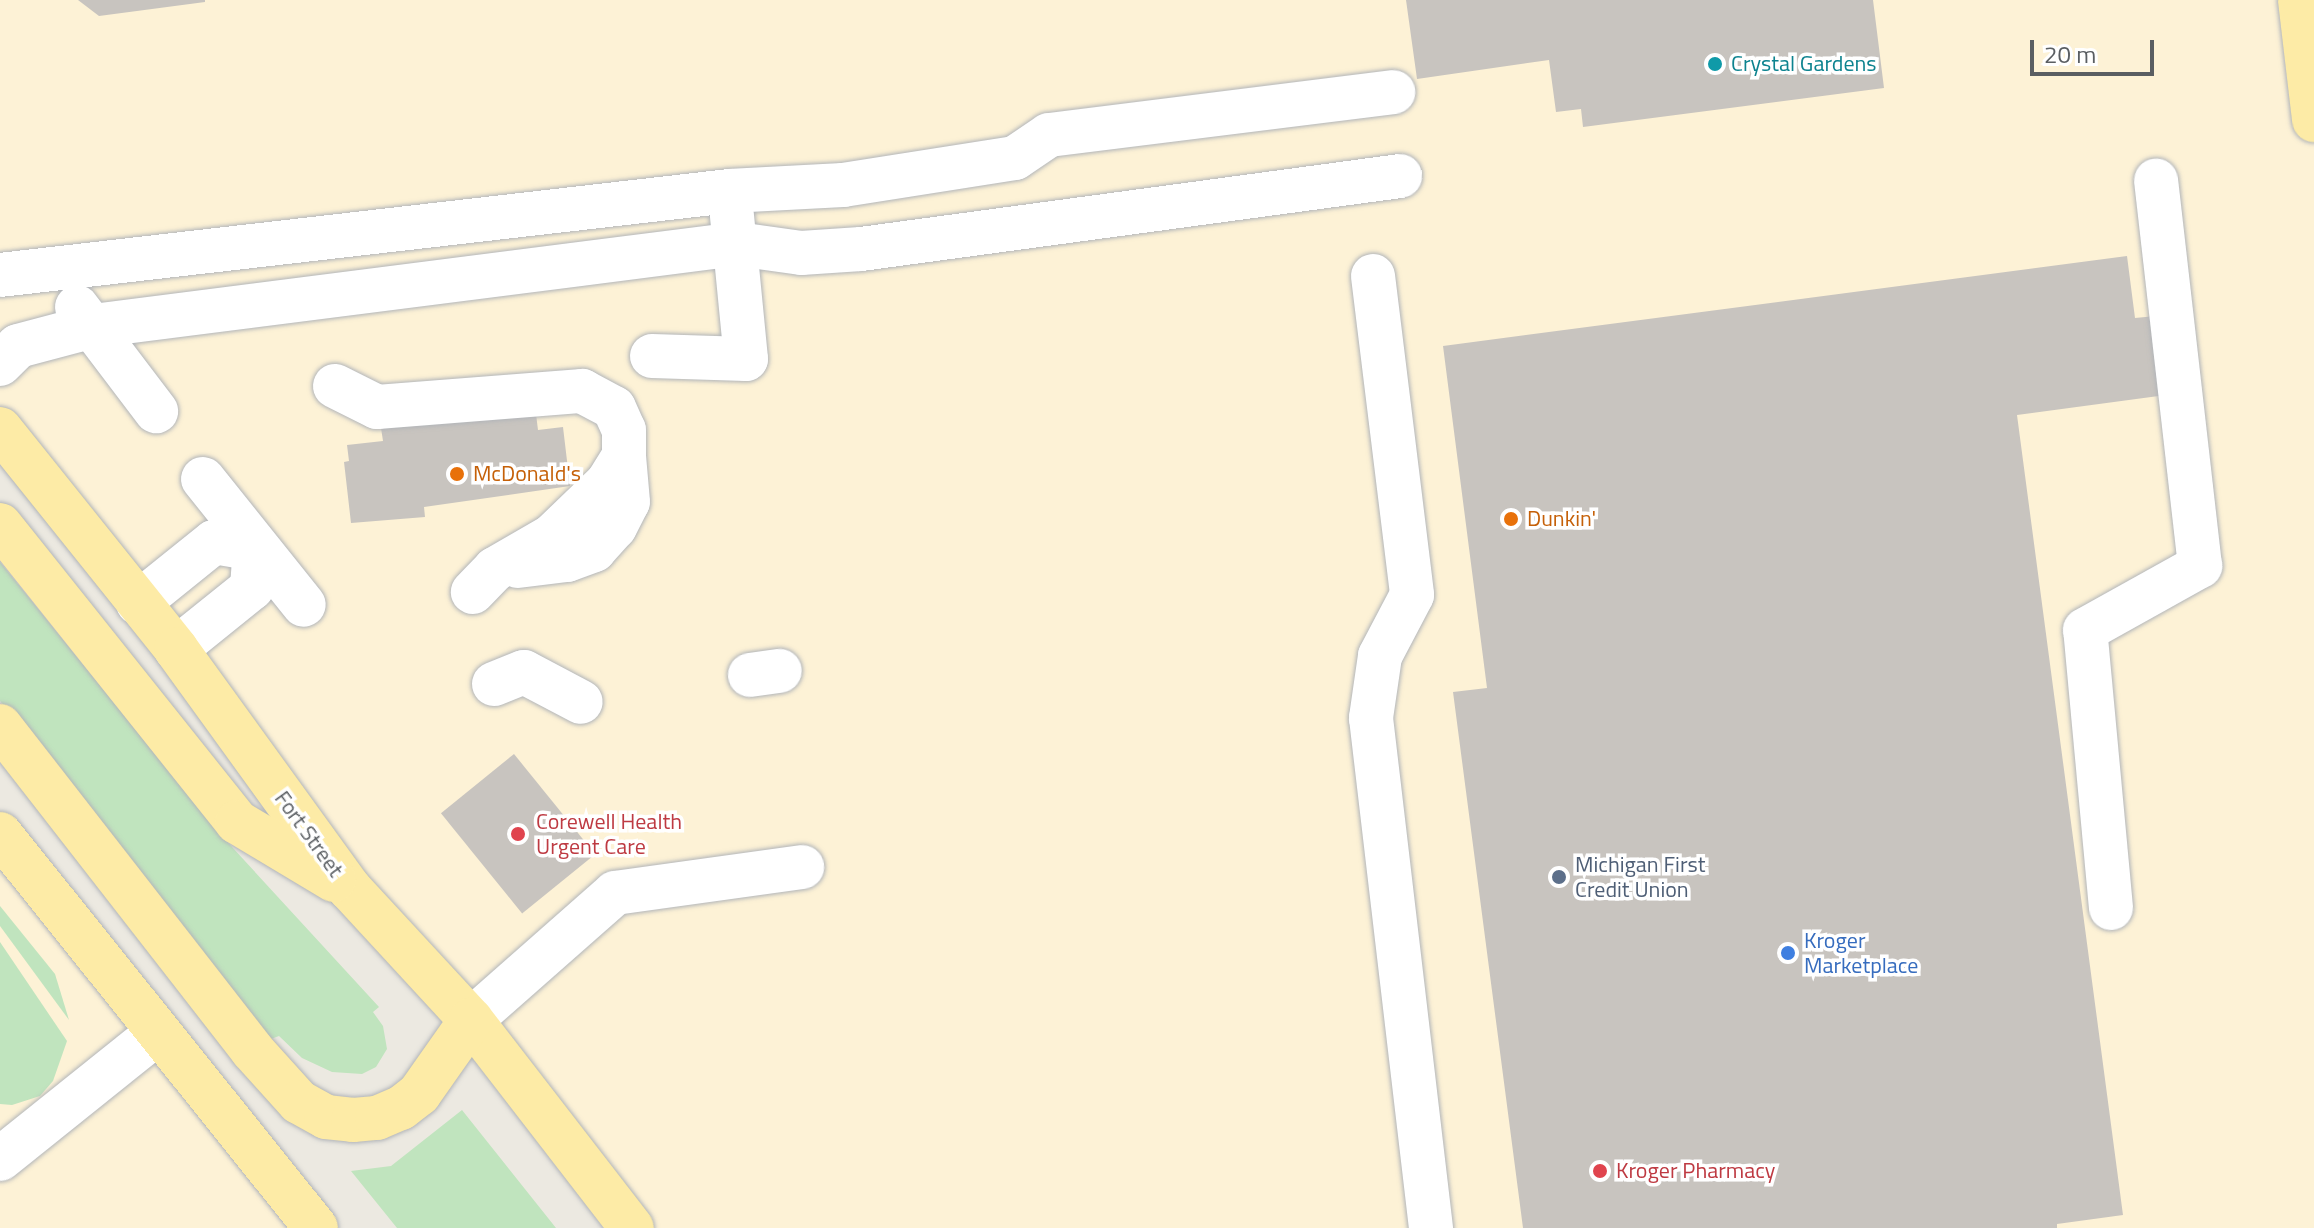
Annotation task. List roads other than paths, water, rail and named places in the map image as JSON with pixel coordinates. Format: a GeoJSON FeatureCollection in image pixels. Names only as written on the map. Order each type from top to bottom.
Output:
{"type":"FeatureCollection","features":[{"type":"Feature","properties":{"kind":"main road"},"geometry":{"type":"LineString","coordinates":[[2300,0],[2314,120]]}},
{"type":"Feature","properties":{"kind":"main road","name":"Fort Street"},"geometry":{"type":"LineString","coordinates":[[0,429],[176,649],[350,889],[471,1020],[632,1228]]}},
{"type":"Feature","properties":{"kind":"main road"},"geometry":{"type":"LineString","coordinates":[[0,525],[237,822],[350,889]]}},
{"type":"Feature","properties":{"kind":"main road"},"geometry":{"type":"LineString","coordinates":[[0,726],[252,1050],[299,1102],[326,1117],[353,1120],[377,1118],[401,1108],[419,1094],[471,1020]]}},
{"type":"Feature","properties":{"kind":"main road"},"geometry":{"type":"LineString","coordinates":[[0,834],[156,1034],[316,1228]]}},
{"type":"Feature","properties":{"kind":"lane"},"geometry":{"type":"LineString","coordinates":[[0,275],[729,191],[899,177],[1015,158],[1049,135],[1393,92]]}},
{"type":"Feature","properties":{"kind":"lane"},"geometry":{"type":"LineString","coordinates":[[0,364],[18,346],[93,326],[737,244],[801,253],[908,242],[1400,176]]}},
{"type":"Feature","properties":{"kind":"lane"},"geometry":{"type":"LineString","coordinates":[[899,177],[908,242]]}},
{"type":"Feature","properties":{"kind":"lane"},"geometry":{"type":"LineString","coordinates":[[2111,908],[2085,630],[2200,566],[2156,180]]}},
{"type":"Feature","properties":{"kind":"lane"},"geometry":{"type":"LineString","coordinates":[[652,356],[746,359],[737,244],[729,191]]}},
{"type":"Feature","properties":{"kind":"lane"},"geometry":{"type":"LineString","coordinates":[[49,270],[156,411]]}},
{"type":"Feature","properties":{"kind":"lane"},"geometry":{"type":"LineString","coordinates":[[1373,276],[1412,595],[1380,656],[1371,718],[1431,1228]]}},
{"type":"Feature","properties":{"kind":"lane"},"geometry":{"type":"LineString","coordinates":[[335,386],[377,407],[582,391],[614,408],[624,430],[624,456],[608,482],[552,536],[484,580]]}},
{"type":"Feature","properties":{"kind":"lane"},"geometry":{"type":"LineString","coordinates":[[203,479],[255,549],[304,605]]}},
{"type":"Feature","properties":{"kind":"lane"},"geometry":{"type":"LineString","coordinates":[[138,603],[214,542],[255,549]]}},
{"type":"Feature","properties":{"kind":"lane"},"geometry":{"type":"LineString","coordinates":[[176,649],[252,588],[255,549]]}},
{"type":"Feature","properties":{"kind":"lane"},"geometry":{"type":"LineString","coordinates":[[494,684],[524,672],[581,702]]}},
{"type":"Feature","properties":{"kind":"lane"},"geometry":{"type":"LineString","coordinates":[[471,1020],[615,893],[802,867]]}},
{"type":"Feature","properties":{"kind":"lane"},"geometry":{"type":"LineString","coordinates":[[0,1159],[156,1034]]}},
{"type":"Feature","properties":{"kind":"place","name":"Crystal Gardens"},"geometry":{"type":"Point","coordinates":[1715,64]}},
{"type":"Feature","properties":{"kind":"place","name":"McDonald's"},"geometry":{"type":"Point","coordinates":[457,474]}},
{"type":"Feature","properties":{"kind":"place","name":"Dunkin'"},"geometry":{"type":"Point","coordinates":[1511,519]}},
{"type":"Feature","properties":{"kind":"place","name":"Corewell Health Urgent Care"},"geometry":{"type":"Point","coordinates":[518,834]}},
{"type":"Feature","properties":{"kind":"place","name":"Michigan First Credit Union"},"geometry":{"type":"Point","coordinates":[1559,877]}},
{"type":"Feature","properties":{"kind":"place","name":"Kroger Marketplace"},"geometry":{"type":"Point","coordinates":[1788,953]}},
{"type":"Feature","properties":{"kind":"place","name":"Kroger Pharmacy"},"geometry":{"type":"Point","coordinates":[1600,1171]}}]}
